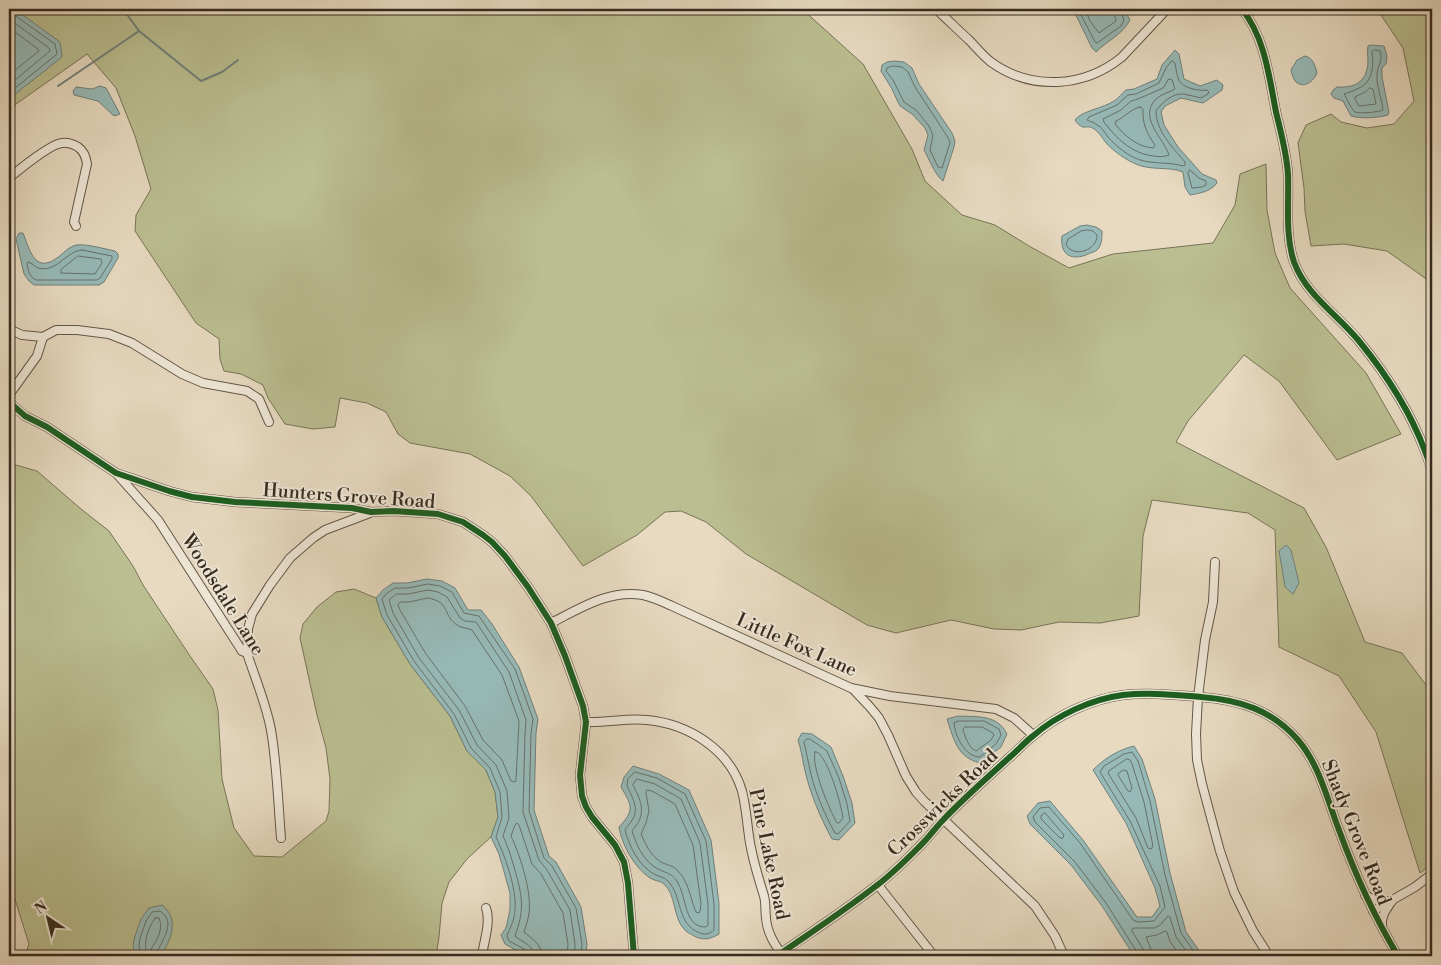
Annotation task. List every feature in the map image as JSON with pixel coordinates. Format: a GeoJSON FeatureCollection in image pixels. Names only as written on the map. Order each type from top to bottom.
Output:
{"type":"FeatureCollection","features":[{"type":"Feature","properties":{"kind":"street"},"geometry":{"type":"LineString","coordinates":[[936,9],[990,61],[1003,70],[1028,79],[1044,83],[1054,83],[1086,78],[1114,64],[1167,9]]}},
{"type":"Feature","properties":{"kind":"street"},"geometry":{"type":"LineString","coordinates":[[1242,9],[1256,31],[1264,53],[1287,164],[1290,248],[1296,267],[1311,291],[1358,340],[1388,381],[1413,423],[1432,470],[1430,477],[1432,484]]}},
{"type":"Feature","properties":{"kind":"street"},"geometry":{"type":"LineString","coordinates":[[9,178],[45,151],[61,143],[72,144],[80,148],[86,156],[87,164],[74,222],[76,226]]}},
{"type":"Feature","properties":{"kind":"street"},"geometry":{"type":"LineString","coordinates":[[9,329],[22,334],[43,337],[56,330],[77,330],[109,334],[132,343],[182,374],[203,383],[247,391],[259,398],[269,422]]}},
{"type":"Feature","properties":{"kind":"street"},"geometry":{"type":"LineString","coordinates":[[9,395],[37,356],[43,337]]}},
{"type":"Feature","properties":{"kind":"street","name":"Hunters Grove Road"},"geometry":{"type":"LineString","coordinates":[[9,402],[25,416],[47,426],[116,473],[169,490],[205,499],[235,502],[352,508],[371,512],[394,511],[438,514],[463,522],[483,534],[506,556],[551,623],[573,678],[586,722],[580,775],[582,796],[592,817],[615,845],[624,862],[628,883],[634,956]]}},
{"type":"Feature","properties":{"kind":"street","name":"Woodsdale Lane"},"geometry":{"type":"LineString","coordinates":[[116,473],[158,520],[242,651],[246,653],[271,729],[281,838]]}},
{"type":"Feature","properties":{"kind":"street"},"geometry":{"type":"LineString","coordinates":[[246,653],[248,629],[252,614],[290,558],[325,530],[371,512]]}},
{"type":"Feature","properties":{"kind":"street"},"geometry":{"type":"LineString","coordinates":[[1214,562],[1213,602],[1205,640],[1198,697],[1197,760],[1220,851],[1234,892],[1269,956]]}},
{"type":"Feature","properties":{"kind":"street","name":"Little Fox Lane"},"geometry":{"type":"LineString","coordinates":[[551,623],[603,598],[626,594],[644,595],[852,688],[890,696],[1002,711],[1014,718],[1033,735]]}},
{"type":"Feature","properties":{"kind":"street"},"geometry":{"type":"LineString","coordinates":[[852,688],[878,718],[888,735],[906,776],[916,792],[1035,906],[1055,936],[1064,956]]}},
{"type":"Feature","properties":{"kind":"street","name":"Crosswicks Road"},"geometry":{"type":"LineString","coordinates":[[780,955],[878,885],[920,846],[979,784],[1033,735],[1060,717],[1078,708],[1122,695],[1142,693],[1198,697]]}},
{"type":"Feature","properties":{"kind":"street","name":"Shady Grove Road"},"geometry":{"type":"LineString","coordinates":[[1198,697],[1229,700],[1254,708],[1278,722],[1306,751],[1318,770],[1338,828],[1365,895],[1398,956]]}},
{"type":"Feature","properties":{"kind":"street","name":"Pine Lake Road"},"geometry":{"type":"LineString","coordinates":[[586,722],[646,720],[669,724],[696,734],[716,749],[727,762],[742,792],[751,848],[765,898],[767,925],[780,955]]}},
{"type":"Feature","properties":{"kind":"street"},"geometry":{"type":"LineString","coordinates":[[1373,911],[1415,887],[1432,874]]}},
{"type":"Feature","properties":{"kind":"street"},"geometry":{"type":"LineString","coordinates":[[878,885],[934,956]]}},
{"type":"Feature","properties":{"kind":"street"},"geometry":{"type":"LineString","coordinates":[[1365,895],[1382,902],[1393,900]]}},
{"type":"Feature","properties":{"kind":"street"},"geometry":{"type":"LineString","coordinates":[[1382,929],[1383,913],[1393,900]]}},
{"type":"Feature","properties":{"kind":"street"},"geometry":{"type":"LineString","coordinates":[[482,956],[489,916],[486,908]]}},
{"type":"Feature","properties":{"kind":"green space"},"geometry":{"type":"Polygon","coordinates":[[[9,9],[802,9],[863,64],[912,149],[925,181],[962,215],[995,225],[1069,268],[1113,254],[1213,243],[1235,205],[1240,174],[1266,164],[1267,210],[1275,253],[1290,288],[1366,373],[1401,434],[1337,460],[1279,381],[1244,355],[1188,421],[1176,442],[1304,508],[1326,547],[1365,642],[1402,653],[1432,693],[1432,864],[1420,873],[1376,732],[1339,676],[1279,647],[1275,530],[1248,513],[1152,500],[1143,536],[1139,616],[1100,623],[1059,622],[1021,630],[994,629],[951,620],[896,633],[867,625],[746,554],[706,522],[681,511],[665,512],[637,535],[583,566],[531,496],[510,476],[470,454],[410,443],[398,434],[386,412],[367,403],[340,398],[335,427],[313,429],[285,424],[268,398],[263,385],[241,374],[224,371],[220,359],[219,339],[196,323],[135,231],[136,215],[151,189],[135,136],[116,88],[87,54],[9,109],[9,9]]]}},
{"type":"Feature","properties":{"kind":"green space"},"geometry":{"type":"Polygon","coordinates":[[[1377,9],[1432,9],[1432,283],[1387,251],[1344,244],[1311,246],[1305,211],[1298,143],[1306,125],[1331,114],[1341,122],[1367,128],[1394,124],[1414,101],[1403,48],[1377,9]]]}},
{"type":"Feature","properties":{"kind":"green space"},"geometry":{"type":"Polygon","coordinates":[[[9,463],[37,471],[109,531],[213,689],[218,710],[222,779],[234,828],[254,856],[282,857],[326,821],[329,811],[330,779],[326,748],[300,638],[303,624],[317,607],[336,592],[354,589],[376,598],[382,617],[410,664],[450,716],[467,751],[486,770],[495,792],[498,817],[491,837],[467,859],[449,882],[442,903],[436,956],[25,956],[29,944],[9,880],[9,463]]]}},
{"type":"Feature","properties":{"kind":"water"},"geometry":{"type":"Polygon","coordinates":[[[1073,9],[1124,9],[1130,20],[1119,34],[1096,52],[1092,48],[1073,9]]]}},
{"type":"Feature","properties":{"kind":"water"},"geometry":{"type":"Polygon","coordinates":[[[16,10],[60,42],[62,57],[9,99],[9,14],[16,10]]]}},
{"type":"Feature","properties":{"kind":"water"},"geometry":{"type":"Polygon","coordinates":[[[1368,46],[1384,46],[1387,56],[1386,64],[1382,68],[1382,77],[1389,112],[1388,115],[1360,118],[1351,116],[1343,101],[1334,98],[1331,94],[1337,87],[1354,85],[1362,79],[1367,69],[1368,46]]]}},
{"type":"Feature","properties":{"kind":"water"},"geometry":{"type":"Polygon","coordinates":[[[1175,50],[1179,54],[1184,79],[1200,86],[1217,80],[1223,85],[1222,90],[1203,103],[1181,98],[1165,106],[1161,112],[1164,125],[1178,147],[1202,174],[1216,180],[1217,183],[1205,192],[1190,195],[1185,187],[1183,172],[1142,166],[1132,162],[1110,147],[1096,130],[1091,127],[1083,127],[1075,120],[1082,114],[1114,101],[1126,90],[1134,89],[1157,79],[1162,65],[1175,50]]]}},
{"type":"Feature","properties":{"kind":"water"},"geometry":{"type":"Polygon","coordinates":[[[1305,56],[1312,60],[1317,73],[1314,79],[1302,85],[1295,81],[1291,70],[1297,60],[1305,56]]]}},
{"type":"Feature","properties":{"kind":"water"},"geometry":{"type":"Polygon","coordinates":[[[894,61],[904,62],[912,68],[919,84],[952,133],[955,141],[954,147],[943,181],[935,171],[924,150],[928,135],[925,128],[912,114],[900,106],[881,71],[882,65],[894,61]]]}},
{"type":"Feature","properties":{"kind":"water"},"geometry":{"type":"Polygon","coordinates":[[[100,86],[106,88],[120,114],[114,116],[98,101],[74,95],[73,91],[76,87],[92,89],[100,86]]]}},
{"type":"Feature","properties":{"kind":"water"},"geometry":{"type":"Polygon","coordinates":[[[1087,225],[1102,231],[1099,248],[1080,257],[1070,256],[1064,251],[1062,236],[1080,226],[1087,225]]]}},
{"type":"Feature","properties":{"kind":"water"},"geometry":{"type":"Polygon","coordinates":[[[19,233],[23,233],[33,257],[42,263],[54,260],[70,247],[77,245],[87,245],[115,251],[118,254],[118,258],[104,282],[99,285],[34,285],[24,274],[16,239],[19,233]]]}},
{"type":"Feature","properties":{"kind":"water"},"geometry":{"type":"Polygon","coordinates":[[[1286,545],[1291,550],[1299,583],[1293,594],[1285,587],[1279,551],[1286,545]]]}},
{"type":"Feature","properties":{"kind":"water"},"geometry":{"type":"Polygon","coordinates":[[[427,579],[442,581],[455,588],[468,610],[481,610],[519,667],[538,719],[534,810],[549,856],[556,862],[581,907],[587,944],[586,956],[526,956],[505,944],[501,935],[506,928],[510,910],[510,893],[499,854],[491,837],[498,817],[495,792],[486,770],[467,751],[450,716],[410,664],[382,617],[376,598],[393,583],[407,583],[427,579]]]}},
{"type":"Feature","properties":{"kind":"water"},"geometry":{"type":"Polygon","coordinates":[[[958,716],[986,718],[998,723],[1007,734],[1001,747],[980,763],[966,757],[958,747],[947,719],[958,716]]]}},
{"type":"Feature","properties":{"kind":"water"},"geometry":{"type":"Polygon","coordinates":[[[802,733],[812,734],[831,747],[843,776],[852,803],[855,823],[839,840],[832,839],[812,794],[798,740],[802,733]]]}},
{"type":"Feature","properties":{"kind":"water"},"geometry":{"type":"Polygon","coordinates":[[[1134,746],[1142,759],[1155,799],[1170,873],[1186,932],[1203,956],[1134,956],[1102,906],[1071,865],[1030,824],[1027,816],[1038,803],[1050,801],[1083,840],[1137,917],[1152,917],[1160,906],[1155,888],[1126,823],[1093,770],[1112,755],[1134,746]]]}},
{"type":"Feature","properties":{"kind":"water"},"geometry":{"type":"Polygon","coordinates":[[[633,766],[659,774],[689,790],[711,840],[719,903],[719,934],[716,936],[707,939],[701,938],[685,930],[680,924],[668,888],[663,883],[644,874],[626,849],[619,827],[628,816],[630,808],[628,799],[621,787],[624,777],[633,766]]]}},
{"type":"Feature","properties":{"kind":"water"},"geometry":{"type":"Polygon","coordinates":[[[162,905],[168,911],[172,923],[172,930],[167,944],[160,956],[135,956],[133,945],[141,919],[149,908],[162,905]]]}},
{"type":"Feature","properties":{"kind":"waterway"},"geometry":{"type":"LineString","coordinates":[[123,9],[139,31],[201,81],[222,72],[238,60]]}},
{"type":"Feature","properties":{"kind":"waterway"},"geometry":{"type":"LineString","coordinates":[[58,86],[139,31]]}},
{"type":"Feature","properties":{"kind":"cycle path"},"geometry":{"type":"LineString","coordinates":[[1242,9],[1250,20],[1261,45],[1284,144],[1288,175],[1288,230],[1294,262],[1306,285],[1351,331],[1379,366],[1396,393],[1425,451],[1431,467],[1432,484]]}},
{"type":"Feature","properties":{"kind":"cycle path"},"geometry":{"type":"LineString","coordinates":[[9,402],[25,416],[47,427],[116,473],[169,491],[192,497],[235,502],[352,508],[371,512],[394,511],[438,514],[463,522],[492,542],[528,587],[551,623],[583,706],[586,722],[580,775],[582,796],[592,817],[615,845],[624,862],[628,883],[634,956]]}},
{"type":"Feature","properties":{"kind":"cycle path"},"geometry":{"type":"LineString","coordinates":[[777,956],[852,904],[887,877],[922,845],[960,803],[1042,728],[1087,704],[1111,697],[1143,694],[1215,698],[1242,704],[1254,708],[1277,721],[1298,740],[1306,750],[1322,783],[1358,879],[1398,956]]}}]}
